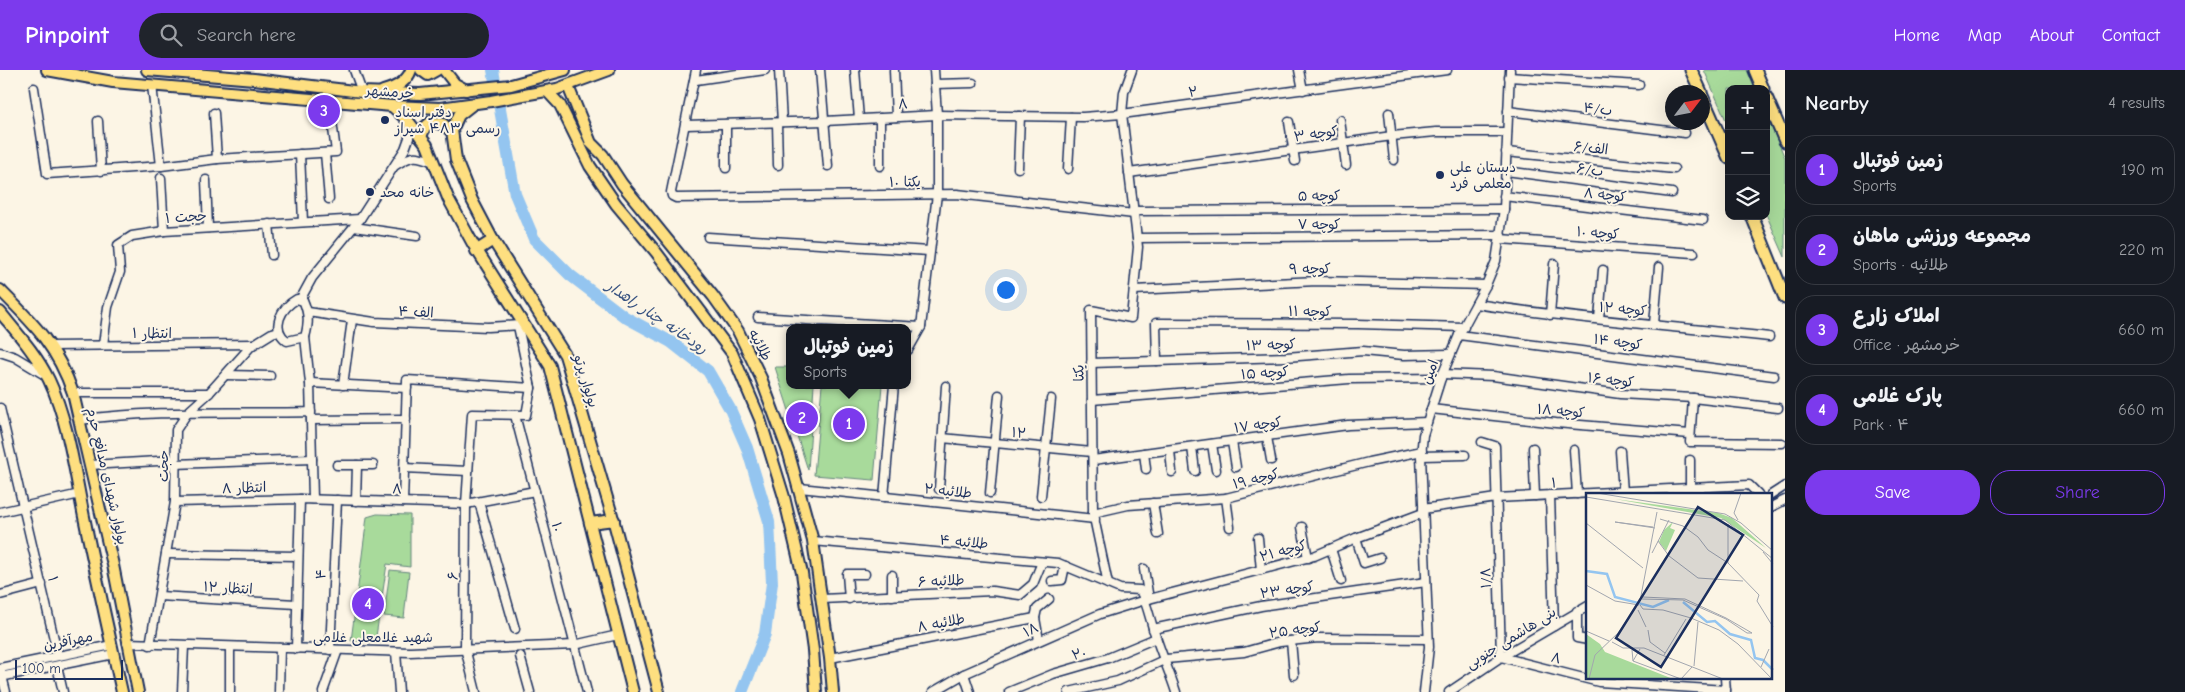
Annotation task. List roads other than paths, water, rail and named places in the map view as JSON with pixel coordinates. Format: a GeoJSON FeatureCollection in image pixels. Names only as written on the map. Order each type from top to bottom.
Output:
{"type":"FeatureCollection","features":[{"type":"Feature","properties":{"kind":"highway"},"geometry":{"type":"LineString","coordinates":[[1691,70],[1698,85]]}},
{"type":"Feature","properties":{"kind":"highway"},"geometry":{"type":"LineString","coordinates":[[1755,70],[1761,85]]}},
{"type":"Feature","properties":{"kind":"highway"},"geometry":{"type":"LineString","coordinates":[[1770,106],[1785,141]]}},
{"type":"Feature","properties":{"kind":"highway"},"geometry":{"type":"LineString","coordinates":[[1710,113],[1725,149]]}},
{"type":"Feature","properties":{"kind":"highway"},"geometry":{"type":"LineString","coordinates":[[1754,220],[1785,298]]}},
{"type":"Feature","properties":{"kind":"main road","name":"خرمشهر"},"geometry":{"type":"LineString","coordinates":[[46,70],[113,82],[392,106],[440,108],[491,102],[547,92],[610,70]]}},
{"type":"Feature","properties":{"kind":"main road","name":"خرمشهر"},"geometry":{"type":"LineString","coordinates":[[147,70],[257,79],[362,92],[420,94],[511,85],[565,70]]}},
{"type":"Feature","properties":{"kind":"main road"},"geometry":{"type":"LineString","coordinates":[[377,93],[393,88],[406,79],[411,70]]}},
{"type":"Feature","properties":{"kind":"main road"},"geometry":{"type":"LineString","coordinates":[[421,70],[428,74],[437,70]]}},
{"type":"Feature","properties":{"kind":"main road"},"geometry":{"type":"LineString","coordinates":[[444,70],[455,84],[467,90]]}},
{"type":"Feature","properties":{"kind":"main road"},"geometry":{"type":"LineString","coordinates":[[257,79],[257,94]]}},
{"type":"Feature","properties":{"kind":"main road","name":"طلائیه"},"geometry":{"type":"LineString","coordinates":[[568,86],[591,144],[603,156],[622,184],[674,246],[738,331],[761,378],[800,488],[814,541],[833,692]]}},
{"type":"Feature","properties":{"kind":"main road","name":"طلائیه"},"geometry":{"type":"LineString","coordinates":[[547,92],[560,105],[590,166],[616,204],[656,252],[732,353],[760,419],[784,497],[802,573],[813,650],[816,692]]}},
{"type":"Feature","properties":{"kind":"main road"},"geometry":{"type":"LineString","coordinates":[[421,137],[425,127],[431,122],[443,124],[452,132],[460,115],[473,104]]}},
{"type":"Feature","properties":{"kind":"main road"},"geometry":{"type":"LineString","coordinates":[[392,106],[409,122],[427,145],[448,198],[476,251],[520,325],[550,366],[632,692]]}},
{"type":"Feature","properties":{"kind":"main road","name":"بولوار پرتو"},"geometry":{"type":"LineString","coordinates":[[452,132],[456,160],[472,200],[494,240],[565,354],[614,520],[659,692]]}},
{"type":"Feature","properties":{"kind":"main road"},"geometry":{"type":"LineString","coordinates":[[476,251],[494,240]]}},
{"type":"Feature","properties":{"kind":"main road","name":"بولوار شهدای مدافع حرم"},"geometry":{"type":"LineString","coordinates":[[0,290],[30,318],[50,346],[64,370],[73,393],[113,565],[138,692]]}},
{"type":"Feature","properties":{"kind":"main road"},"geometry":{"type":"LineString","coordinates":[[0,312],[26,343],[46,376],[60,412],[96,568],[110,650],[122,692]]}},
{"type":"Feature","properties":{"kind":"main road"},"geometry":{"type":"LineString","coordinates":[[590,523],[614,520]]}},
{"type":"Feature","properties":{"kind":"main road"},"geometry":{"type":"LineString","coordinates":[[96,568],[113,565]]}},
{"type":"Feature","properties":{"kind":"street"},"geometry":{"type":"LineString","coordinates":[[354,70],[362,92]]}},
{"type":"Feature","properties":{"kind":"street"},"geometry":{"type":"LineString","coordinates":[[686,124],[696,80],[696,70]]}},
{"type":"Feature","properties":{"kind":"street"},"geometry":{"type":"LineString","coordinates":[[696,80],[765,70]]}},
{"type":"Feature","properties":{"kind":"street"},"geometry":{"type":"LineString","coordinates":[[778,165],[779,70]]}},
{"type":"Feature","properties":{"kind":"street"},"geometry":{"type":"LineString","coordinates":[[820,70],[828,166]]}},
{"type":"Feature","properties":{"kind":"street"},"geometry":{"type":"LineString","coordinates":[[855,70],[859,119]]}},
{"type":"Feature","properties":{"kind":"street"},"geometry":{"type":"LineString","coordinates":[[894,70],[896,117]]}},
{"type":"Feature","properties":{"kind":"street"},"geometry":{"type":"LineString","coordinates":[[911,345],[921,327],[937,194],[937,115],[934,70]]}},
{"type":"Feature","properties":{"kind":"street","name":"یکتا"},"geometry":{"type":"LineString","coordinates":[[1108,584],[1094,516],[1091,310],[1131,318],[1138,247],[1122,114],[1124,92],[1132,70]]}},
{"type":"Feature","properties":{"kind":"street"},"geometry":{"type":"LineString","coordinates":[[1300,70],[1303,90]]}},
{"type":"Feature","properties":{"kind":"street","name":"۲"},"geometry":{"type":"LineString","coordinates":[[1122,114],[1447,70]]}},
{"type":"Feature","properties":{"kind":"street"},"geometry":{"type":"LineString","coordinates":[[1509,73],[1639,86]]}},
{"type":"Feature","properties":{"kind":"street","name":"امین"},"geometry":{"type":"LineString","coordinates":[[1424,692],[1428,639],[1421,454],[1427,422],[1441,376],[1496,261],[1504,210],[1509,73]]}},
{"type":"Feature","properties":{"kind":"street"},"geometry":{"type":"LineString","coordinates":[[935,84],[973,83]]}},
{"type":"Feature","properties":{"kind":"street"},"geometry":{"type":"LineString","coordinates":[[152,85],[160,166]]}},
{"type":"Feature","properties":{"kind":"street"},"geometry":{"type":"LineString","coordinates":[[34,88],[47,174],[160,166],[217,159],[336,152],[332,121]]}},
{"type":"Feature","properties":{"kind":"street","name":"۴/ب"},"geometry":{"type":"LineString","coordinates":[[1508,111],[1684,133]]}},
{"type":"Feature","properties":{"kind":"street"},"geometry":{"type":"LineString","coordinates":[[214,113],[217,159]]}},
{"type":"Feature","properties":{"kind":"street"},"geometry":{"type":"LineString","coordinates":[[1389,113],[1394,160]]}},
{"type":"Feature","properties":{"kind":"street","name":"۸"},"geometry":{"type":"LineString","coordinates":[[686,124],[825,121],[937,115],[1072,117],[1122,114]]}},
{"type":"Feature","properties":{"kind":"street"},"geometry":{"type":"LineString","coordinates":[[1018,168],[1020,116]]}},
{"type":"Feature","properties":{"kind":"street"},"geometry":{"type":"LineString","coordinates":[[1068,169],[1072,117]]}},
{"type":"Feature","properties":{"kind":"street"},"geometry":{"type":"LineString","coordinates":[[880,118],[880,166]]}},
{"type":"Feature","properties":{"kind":"street"},"geometry":{"type":"LineString","coordinates":[[1340,120],[1346,165]]}},
{"type":"Feature","properties":{"kind":"street"},"geometry":{"type":"LineString","coordinates":[[98,121],[101,171]]}},
{"type":"Feature","properties":{"kind":"street"},"geometry":{"type":"LineString","coordinates":[[305,337],[286,342],[280,336],[277,326],[282,314],[291,303],[300,300],[312,278],[360,219],[405,150],[409,138],[409,122]]}},
{"type":"Feature","properties":{"kind":"street"},"geometry":{"type":"LineString","coordinates":[[1288,122],[1295,162]]}},
{"type":"Feature","properties":{"kind":"street","name":"۱۰ یکتا"},"geometry":{"type":"LineString","coordinates":[[686,124],[671,192],[672,196],[676,198],[957,194],[1134,213]]}},
{"type":"Feature","properties":{"kind":"street"},"geometry":{"type":"LineString","coordinates":[[726,124],[726,168]]}},
{"type":"Feature","properties":{"kind":"street","name":"کوچه ۳"},"geometry":{"type":"LineString","coordinates":[[1129,173],[1392,136],[1436,132],[1507,132]]}},
{"type":"Feature","properties":{"kind":"street","name":"۶/الف"},"geometry":{"type":"LineString","coordinates":[[1506,152],[1674,169]]}},
{"type":"Feature","properties":{"kind":"street"},"geometry":{"type":"LineString","coordinates":[[325,153],[329,199]]}},
{"type":"Feature","properties":{"kind":"street"},"geometry":{"type":"LineString","coordinates":[[300,154],[303,222]]}},
{"type":"Feature","properties":{"kind":"street"},"geometry":{"type":"LineString","coordinates":[[393,167],[409,156],[419,156],[434,162]]}},
{"type":"Feature","properties":{"kind":"street","name":"ب/۶"},"geometry":{"type":"LineString","coordinates":[[1506,171],[1672,193]]}},
{"type":"Feature","properties":{"kind":"street"},"geometry":{"type":"LineString","coordinates":[[161,178],[164,231]]}},
{"type":"Feature","properties":{"kind":"street"},"geometry":{"type":"LineString","coordinates":[[206,180],[208,228]]}},
{"type":"Feature","properties":{"kind":"street","name":"کوچه ۸"},"geometry":{"type":"LineString","coordinates":[[1504,196],[1703,220]]}},
{"type":"Feature","properties":{"kind":"street","name":"کوچه ۵"},"geometry":{"type":"LineString","coordinates":[[1134,213],[1504,210]]}},
{"type":"Feature","properties":{"kind":"street","name":"حجت ۱"},"geometry":{"type":"LineString","coordinates":[[103,345],[108,307],[120,272],[118,245],[132,236],[164,231],[360,219]]}},
{"type":"Feature","properties":{"kind":"street"},"geometry":{"type":"LineString","coordinates":[[269,224],[272,255]]}},
{"type":"Feature","properties":{"kind":"street"},"geometry":{"type":"LineString","coordinates":[[354,227],[417,236]]}},
{"type":"Feature","properties":{"kind":"street"},"geometry":{"type":"LineString","coordinates":[[708,237],[929,251]]}},
{"type":"Feature","properties":{"kind":"street","name":"کوچه ۷"},"geometry":{"type":"LineString","coordinates":[[1137,238],[1501,237]]}},
{"type":"Feature","properties":{"kind":"street","name":"کوچه ۱۰"},"geometry":{"type":"LineString","coordinates":[[1501,237],[1694,253]]}},
{"type":"Feature","properties":{"kind":"street"},"geometry":{"type":"LineString","coordinates":[[1550,315],[1554,264]]}},
{"type":"Feature","properties":{"kind":"street"},"geometry":{"type":"LineString","coordinates":[[1654,324],[1659,267]]}},
{"type":"Feature","properties":{"kind":"street"},"geometry":{"type":"LineString","coordinates":[[1599,319],[1603,270]]}},
{"type":"Feature","properties":{"kind":"street","name":"کوچه ۹"},"geometry":{"type":"LineString","coordinates":[[1134,290],[1317,281],[1486,285]]}},
{"type":"Feature","properties":{"kind":"street"},"geometry":{"type":"LineString","coordinates":[[300,300],[303,300],[308,312],[308,325],[305,337],[310,383],[313,499]]}},
{"type":"Feature","properties":{"kind":"street","name":"کوچه ۱۲"},"geometry":{"type":"LineString","coordinates":[[1476,304],[1550,315],[1769,337]]}},
{"type":"Feature","properties":{"kind":"street","name":"۴ الف"},"geometry":{"type":"LineString","coordinates":[[308,312],[352,320],[488,327],[520,325]]}},
{"type":"Feature","properties":{"kind":"street"},"geometry":{"type":"LineString","coordinates":[[758,317],[872,324]]}},
{"type":"Feature","properties":{"kind":"street"},"geometry":{"type":"LineString","coordinates":[[343,385],[352,320]]}},
{"type":"Feature","properties":{"kind":"street","name":"کوچه ۱۱"},"geometry":{"type":"LineString","coordinates":[[1157,361],[1156,323],[1464,327]]}},
{"type":"Feature","properties":{"kind":"street"},"geometry":{"type":"LineString","coordinates":[[515,415],[526,415],[531,388],[520,325]]}},
{"type":"Feature","properties":{"kind":"street"},"geometry":{"type":"LineString","coordinates":[[911,326],[921,327]]}},
{"type":"Feature","properties":{"kind":"street","name":"حجت"},"geometry":{"type":"LineString","coordinates":[[150,645],[175,502],[176,430],[188,412],[210,393],[254,344],[279,331]]}},
{"type":"Feature","properties":{"kind":"street","name":"کوچه ۱۴"},"geometry":{"type":"LineString","coordinates":[[1459,335],[1774,376]]}},
{"type":"Feature","properties":{"kind":"street","name":"انتظار ۱"},"geometry":{"type":"LineString","coordinates":[[50,346],[254,344]]}},
{"type":"Feature","properties":{"kind":"street","name":"کوچه ۱۳"},"geometry":{"type":"LineString","coordinates":[[1091,363],[1286,357],[1363,351],[1404,355],[1450,354]]}},
{"type":"Feature","properties":{"kind":"street"},"geometry":{"type":"LineString","coordinates":[[0,352],[15,357],[46,376]]}},
{"type":"Feature","properties":{"kind":"street"},"geometry":{"type":"LineString","coordinates":[[226,375],[270,376]]}},
{"type":"Feature","properties":{"kind":"street","name":"کوچه ۱۶"},"geometry":{"type":"LineString","coordinates":[[1441,376],[1493,376],[1620,394],[1693,398],[1778,408]]}},
{"type":"Feature","properties":{"kind":"street","name":"کوچه ۱۵"},"geometry":{"type":"LineString","coordinates":[[1092,400],[1349,379],[1441,376]]}},
{"type":"Feature","properties":{"kind":"street"},"geometry":{"type":"LineString","coordinates":[[310,383],[531,388]]}},
{"type":"Feature","properties":{"kind":"street"},"geometry":{"type":"LineString","coordinates":[[403,502],[407,384]]}},
{"type":"Feature","properties":{"kind":"street"},"geometry":{"type":"LineString","coordinates":[[939,488],[946,386]]}},
{"type":"Feature","properties":{"kind":"street"},"geometry":{"type":"LineString","coordinates":[[884,497],[894,389]]}},
{"type":"Feature","properties":{"kind":"street"},"geometry":{"type":"LineString","coordinates":[[73,393],[210,393]]}},
{"type":"Feature","properties":{"kind":"street"},"geometry":{"type":"LineString","coordinates":[[990,493],[999,395]]}},
{"type":"Feature","properties":{"kind":"street"},"geometry":{"type":"LineString","coordinates":[[1693,398],[1690,442],[1782,443]]}},
{"type":"Feature","properties":{"kind":"street"},"geometry":{"type":"LineString","coordinates":[[1041,496],[1051,399]]}},
{"type":"Feature","properties":{"kind":"street"},"geometry":{"type":"LineString","coordinates":[[0,408],[23,507]]}},
{"type":"Feature","properties":{"kind":"street","name":"کوچه ۱۸"},"geometry":{"type":"LineString","coordinates":[[1431,409],[1556,424],[1690,434]]}},
{"type":"Feature","properties":{"kind":"street"},"geometry":{"type":"LineString","coordinates":[[80,420],[100,417],[188,412],[406,419]]}},
{"type":"Feature","properties":{"kind":"street","name":"۶"},"geometry":{"type":"LineString","coordinates":[[476,692],[465,648],[466,504],[472,414],[515,415]]}},
{"type":"Feature","properties":{"kind":"street","name":"۱۰"},"geometry":{"type":"LineString","coordinates":[[515,415],[587,692]]}},
{"type":"Feature","properties":{"kind":"street","name":"کوچه ۱۷"},"geometry":{"type":"LineString","coordinates":[[1092,456],[1170,450],[1348,425],[1427,422]]}},
{"type":"Feature","properties":{"kind":"street"},"geometry":{"type":"LineString","coordinates":[[1267,436],[1271,460]]}},
{"type":"Feature","properties":{"kind":"street","name":"۱۲"},"geometry":{"type":"LineString","coordinates":[[942,438],[1046,448],[1092,456]]}},
{"type":"Feature","properties":{"kind":"street"},"geometry":{"type":"LineString","coordinates":[[1232,442],[1236,467]]}},
{"type":"Feature","properties":{"kind":"street","name":"۱/۸"},"geometry":{"type":"LineString","coordinates":[[1482,442],[1494,446],[1501,657]]}},
{"type":"Feature","properties":{"kind":"street"},"geometry":{"type":"LineString","coordinates":[[1212,444],[1216,470]]}},
{"type":"Feature","properties":{"kind":"street"},"geometry":{"type":"LineString","coordinates":[[1192,447],[1195,471]]}},
{"type":"Feature","properties":{"kind":"street"},"geometry":{"type":"LineString","coordinates":[[1533,448],[1536,496]]}},
{"type":"Feature","properties":{"kind":"street"},"geometry":{"type":"LineString","coordinates":[[1170,450],[1172,472]]}},
{"type":"Feature","properties":{"kind":"street"},"geometry":{"type":"LineString","coordinates":[[1574,450],[1578,494]]}},
{"type":"Feature","properties":{"kind":"street"},"geometry":{"type":"LineString","coordinates":[[1620,451],[1623,492]]}},
{"type":"Feature","properties":{"kind":"street"},"geometry":{"type":"LineString","coordinates":[[1144,453],[1146,469]]}},
{"type":"Feature","properties":{"kind":"street","name":"کوچه ۱۹"},"geometry":{"type":"LineString","coordinates":[[1094,516],[1128,505],[1226,498],[1369,462],[1421,454],[1465,455]]}},
{"type":"Feature","properties":{"kind":"street"},"geometry":{"type":"LineString","coordinates":[[90,465],[312,459]]}},
{"type":"Feature","properties":{"kind":"street"},"geometry":{"type":"LineString","coordinates":[[1690,460],[1690,490]]}},
{"type":"Feature","properties":{"kind":"street"},"geometry":{"type":"LineString","coordinates":[[337,465],[373,465]]}},
{"type":"Feature","properties":{"kind":"street"},"geometry":{"type":"LineString","coordinates":[[356,500],[357,465]]}},
{"type":"Feature","properties":{"kind":"street"},"geometry":{"type":"LineString","coordinates":[[404,468],[468,471]]}},
{"type":"Feature","properties":{"kind":"street","name":"۱"},"geometry":{"type":"LineString","coordinates":[[1614,493],[1663,493],[1690,490],[1717,491],[1749,485],[1757,493]]}},
{"type":"Feature","properties":{"kind":"street"},"geometry":{"type":"LineString","coordinates":[[1772,494],[1785,486]]}},
{"type":"Feature","properties":{"kind":"street","name":"طلائیه ۲"},"geometry":{"type":"LineString","coordinates":[[800,488],[1094,516]]}},
{"type":"Feature","properties":{"kind":"street","name":"۸"},"geometry":{"type":"LineString","coordinates":[[313,499],[466,504],[535,491]]}},
{"type":"Feature","properties":{"kind":"street"},"geometry":{"type":"LineString","coordinates":[[0,512],[80,494]]}},
{"type":"Feature","properties":{"kind":"street","name":"۱"},"geometry":{"type":"LineString","coordinates":[[1423,511],[1496,498],[1586,494]]}},
{"type":"Feature","properties":{"kind":"street"},"geometry":{"type":"LineString","coordinates":[[1550,495],[1554,626]]}},
{"type":"Feature","properties":{"kind":"street"},"geometry":{"type":"LineString","coordinates":[[1226,498],[1230,527]]}},
{"type":"Feature","properties":{"kind":"street"},"geometry":{"type":"LineString","coordinates":[[296,649],[300,499]]}},
{"type":"Feature","properties":{"kind":"street","name":"انتظار ۸"},"geometry":{"type":"LineString","coordinates":[[175,502],[313,499]]}},
{"type":"Feature","properties":{"kind":"street","name":"۴"},"geometry":{"type":"LineString","coordinates":[[323,692],[334,650],[337,500]]}},
{"type":"Feature","properties":{"kind":"street"},"geometry":{"type":"LineString","coordinates":[[1772,506],[1785,500]]}},
{"type":"Feature","properties":{"kind":"street"},"geometry":{"type":"LineString","coordinates":[[479,502],[514,629]]}},
{"type":"Feature","properties":{"kind":"street"},"geometry":{"type":"LineString","coordinates":[[1153,503],[1158,534]]}},
{"type":"Feature","properties":{"kind":"street","name":"۱"},"geometry":{"type":"LineString","coordinates":[[23,507],[58,656]]}},
{"type":"Feature","properties":{"kind":"street","name":"کوچه ۲۱"},"geometry":{"type":"LineString","coordinates":[[1147,599],[1308,558],[1423,511]]}},
{"type":"Feature","properties":{"kind":"street"},"geometry":{"type":"LineString","coordinates":[[1302,527],[1308,558]]}},
{"type":"Feature","properties":{"kind":"street"},"geometry":{"type":"LineString","coordinates":[[1258,538],[1261,570]]}},
{"type":"Feature","properties":{"kind":"street"},"geometry":{"type":"LineString","coordinates":[[1356,538],[1364,563],[1380,558]]}},
{"type":"Feature","properties":{"kind":"street","name":"طلائیه ۴"},"geometry":{"type":"LineString","coordinates":[[814,541],[1058,563],[1108,584]]}},
{"type":"Feature","properties":{"kind":"street"},"geometry":{"type":"LineString","coordinates":[[1331,549],[1341,581]]}},
{"type":"Feature","properties":{"kind":"street"},"geometry":{"type":"LineString","coordinates":[[166,554],[298,556]]}},
{"type":"Feature","properties":{"kind":"street","name":"طلائیه ۶"},"geometry":{"type":"LineString","coordinates":[[822,599],[992,591],[1020,595],[1033,584],[1042,562]]}},
{"type":"Feature","properties":{"kind":"street"},"geometry":{"type":"LineString","coordinates":[[1052,581],[1062,580],[1065,566]]}},
{"type":"Feature","properties":{"kind":"street"},"geometry":{"type":"LineString","coordinates":[[1144,569],[1153,629],[1166,659],[1176,692]]}},
{"type":"Feature","properties":{"kind":"street"},"geometry":{"type":"LineString","coordinates":[[849,599],[847,574],[865,574]]}},
{"type":"Feature","properties":{"kind":"street"},"geometry":{"type":"LineString","coordinates":[[892,575],[892,596]]}},
{"type":"Feature","properties":{"kind":"street","name":"کوچه ۲۳"},"geometry":{"type":"LineString","coordinates":[[1153,629],[1261,606],[1426,582]]}},
{"type":"Feature","properties":{"kind":"street"},"geometry":{"type":"LineString","coordinates":[[0,595],[42,584]]}},
{"type":"Feature","properties":{"kind":"street"},"geometry":{"type":"LineString","coordinates":[[1108,584],[1120,589],[1140,590],[1147,599]]}},
{"type":"Feature","properties":{"kind":"street","name":"انتظار ۱۲"},"geometry":{"type":"LineString","coordinates":[[159,596],[296,604]]}},
{"type":"Feature","properties":{"kind":"street","name":"۱۸"},"geometry":{"type":"LineString","coordinates":[[937,691],[964,674],[1039,640],[1100,614],[1147,599]]}},
{"type":"Feature","properties":{"kind":"street"},"geometry":{"type":"LineString","coordinates":[[1039,640],[1035,618],[1037,609],[1050,600]]}},
{"type":"Feature","properties":{"kind":"street","name":"بنی هاشمی جنوبی"},"geometry":{"type":"LineString","coordinates":[[1449,692],[1501,657],[1586,607]]}},
{"type":"Feature","properties":{"kind":"street"},"geometry":{"type":"LineString","coordinates":[[1578,611],[1577,638],[1586,640]]}},
{"type":"Feature","properties":{"kind":"street","name":"طلائیه ۸"},"geometry":{"type":"LineString","coordinates":[[830,658],[1035,618]]}},
{"type":"Feature","properties":{"kind":"street","name":"شهید غلامعلی غلامی"},"geometry":{"type":"LineString","coordinates":[[127,643],[396,652],[574,645],[618,635]]}},
{"type":"Feature","properties":{"kind":"street","name":"۲۰"},"geometry":{"type":"LineString","coordinates":[[1009,692],[1053,674],[1108,658],[1156,638]]}},
{"type":"Feature","properties":{"kind":"street","name":"کوچه ۲۵"},"geometry":{"type":"LineString","coordinates":[[1069,692],[1118,681],[1166,659],[1244,652],[1291,641],[1318,638],[1428,639]]}},
{"type":"Feature","properties":{"kind":"street"},"geometry":{"type":"LineString","coordinates":[[1291,641],[1294,675]]}},
{"type":"Feature","properties":{"kind":"street"},"geometry":{"type":"LineString","coordinates":[[182,692],[184,646]]}},
{"type":"Feature","properties":{"kind":"street"},"geometry":{"type":"LineString","coordinates":[[230,647],[230,692]]}},
{"type":"Feature","properties":{"kind":"street"},"geometry":{"type":"LineString","coordinates":[[279,692],[280,648]]}},
{"type":"Feature","properties":{"kind":"street","name":"مهرآفرین"},"geometry":{"type":"LineString","coordinates":[[0,668],[58,656],[110,650]]}},
{"type":"Feature","properties":{"kind":"street","name":"مهرآفرین"},"geometry":{"type":"LineString","coordinates":[[1,677],[57,666],[110,650]]}},
{"type":"Feature","properties":{"kind":"street"},"geometry":{"type":"LineString","coordinates":[[396,652],[399,692]]}},
{"type":"Feature","properties":{"kind":"street"},"geometry":{"type":"LineString","coordinates":[[520,656],[530,692]]}},
{"type":"Feature","properties":{"kind":"street","name":"۸"},"geometry":{"type":"LineString","coordinates":[[1501,657],[1586,679]]}},
{"type":"Feature","properties":{"kind":"street"},"geometry":{"type":"LineString","coordinates":[[57,666],[63,692]]}},
{"type":"Feature","properties":{"kind":"street"},"geometry":{"type":"LineString","coordinates":[[0,668],[6,692]]}},
{"type":"Feature","properties":{"kind":"street"},"geometry":{"type":"LineString","coordinates":[[964,674],[970,692]]}},
{"type":"Feature","properties":{"kind":"street","name":"۸"},"geometry":{"type":"LineString","coordinates":[[1590,680],[1726,691]]}},
{"type":"Feature","properties":{"kind":"waterway","name":"رودخانه چنار راهدار"},"geometry":{"type":"LineString","coordinates":[[493,70],[515,194],[534,239],[570,275],[625,317],[671,342],[708,371],[730,409],[747,448],[769,521],[772,583],[765,634],[742,692]]}},
{"type":"Feature","properties":{"kind":"place","name":"املاک زارع"},"geometry":{"type":"Point","coordinates":[324,111]}},
{"type":"Feature","properties":{"kind":"place","name":"دفتر اسناد رسمی ۴۸۳ شیراز"},"geometry":{"type":"Point","coordinates":[385,120]}},
{"type":"Feature","properties":{"kind":"place","name":"دبستان علی معلمی فرد"},"geometry":{"type":"Point","coordinates":[1440,175]}},
{"type":"Feature","properties":{"kind":"place","name":"خانه محد"},"geometry":{"type":"Point","coordinates":[370,192]}},
{"type":"Feature","properties":{"kind":"place","name":"مجموعه ورزشی ماهان"},"geometry":{"type":"Point","coordinates":[802,418]}},
{"type":"Feature","properties":{"kind":"place","name":"زمین فوتبال"},"geometry":{"type":"Point","coordinates":[849,424]}},
{"type":"Feature","properties":{"kind":"place","name":"پارک غلامی"},"geometry":{"type":"Point","coordinates":[368,604]}}]}
